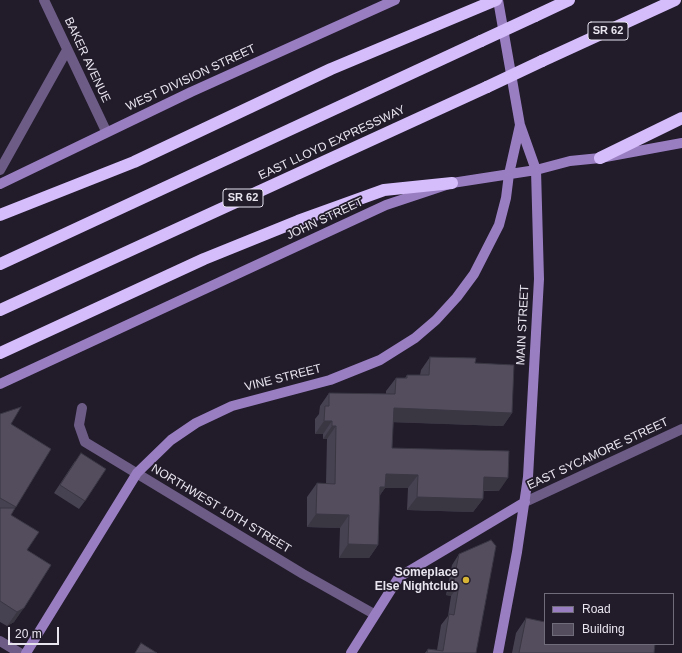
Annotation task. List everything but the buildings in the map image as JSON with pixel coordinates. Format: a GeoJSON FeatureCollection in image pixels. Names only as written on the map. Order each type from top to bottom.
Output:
{"type":"FeatureCollection","features":[{"type":"Feature","properties":{"kind":"highway"},"geometry":{"type":"LineString","coordinates":[[0,215],[134,162],[331,69],[497,0]]}},
{"type":"Feature","properties":{"kind":"highway"},"geometry":{"type":"LineString","coordinates":[[0,264],[569,0]]}},
{"type":"Feature","properties":{"kind":"highway","name":"EAST LLOYD EXPRESSWAY"},"geometry":{"type":"LineString","coordinates":[[0,310],[674,0]]}},
{"type":"Feature","properties":{"kind":"highway"},"geometry":{"type":"LineString","coordinates":[[600,158],[682,118]]}},
{"type":"Feature","properties":{"kind":"highway"},"geometry":{"type":"LineString","coordinates":[[0,353],[204,259],[298,221],[384,190],[452,183]]}},
{"type":"Feature","properties":{"kind":"main road","name":"WEST DIVISION STREET"},"geometry":{"type":"LineString","coordinates":[[0,184],[106,131],[395,0]]}},
{"type":"Feature","properties":{"kind":"main road","name":"MAIN STREET"},"geometry":{"type":"LineString","coordinates":[[497,0],[520,125],[536,170],[539,279],[525,502],[498,653]]}},
{"type":"Feature","properties":{"kind":"main road","name":"VINE STREET"},"geometry":{"type":"LineString","coordinates":[[26,653],[137,473],[171,440],[196,423],[232,406],[330,380],[363,368],[380,360],[416,338],[436,320],[457,297],[485,255],[498,225],[506,198],[509,174],[520,125]]}},
{"type":"Feature","properties":{"kind":"main road","name":"JOHN STREET"},"geometry":{"type":"LineString","coordinates":[[0,384],[386,205],[452,183],[536,170],[570,161],[600,158],[682,143]]}},
{"type":"Feature","properties":{"kind":"main road"},"geometry":{"type":"LineString","coordinates":[[351,653],[374,614],[399,577],[525,502]]}},
{"type":"Feature","properties":{"kind":"street","name":"BAKER AVENUE"},"geometry":{"type":"LineString","coordinates":[[44,0],[106,131]]}},
{"type":"Feature","properties":{"kind":"street"},"geometry":{"type":"LineString","coordinates":[[0,170],[67,50]]}},
{"type":"Feature","properties":{"kind":"street","name":"NORTHWEST 10TH STREET"},"geometry":{"type":"LineString","coordinates":[[82,408],[79,425],[85,442],[303,574],[374,614]]}},
{"type":"Feature","properties":{"kind":"street","name":"EAST SYCAMORE STREET"},"geometry":{"type":"LineString","coordinates":[[525,502],[682,429]]}},
{"type":"Feature","properties":{"kind":"street"},"geometry":{"type":"LineString","coordinates":[[0,641],[20,653]]}},
{"type":"Feature","properties":{"kind":"place","name":"Someplace Else Nightclub"},"geometry":{"type":"Point","coordinates":[466,580]}}]}
